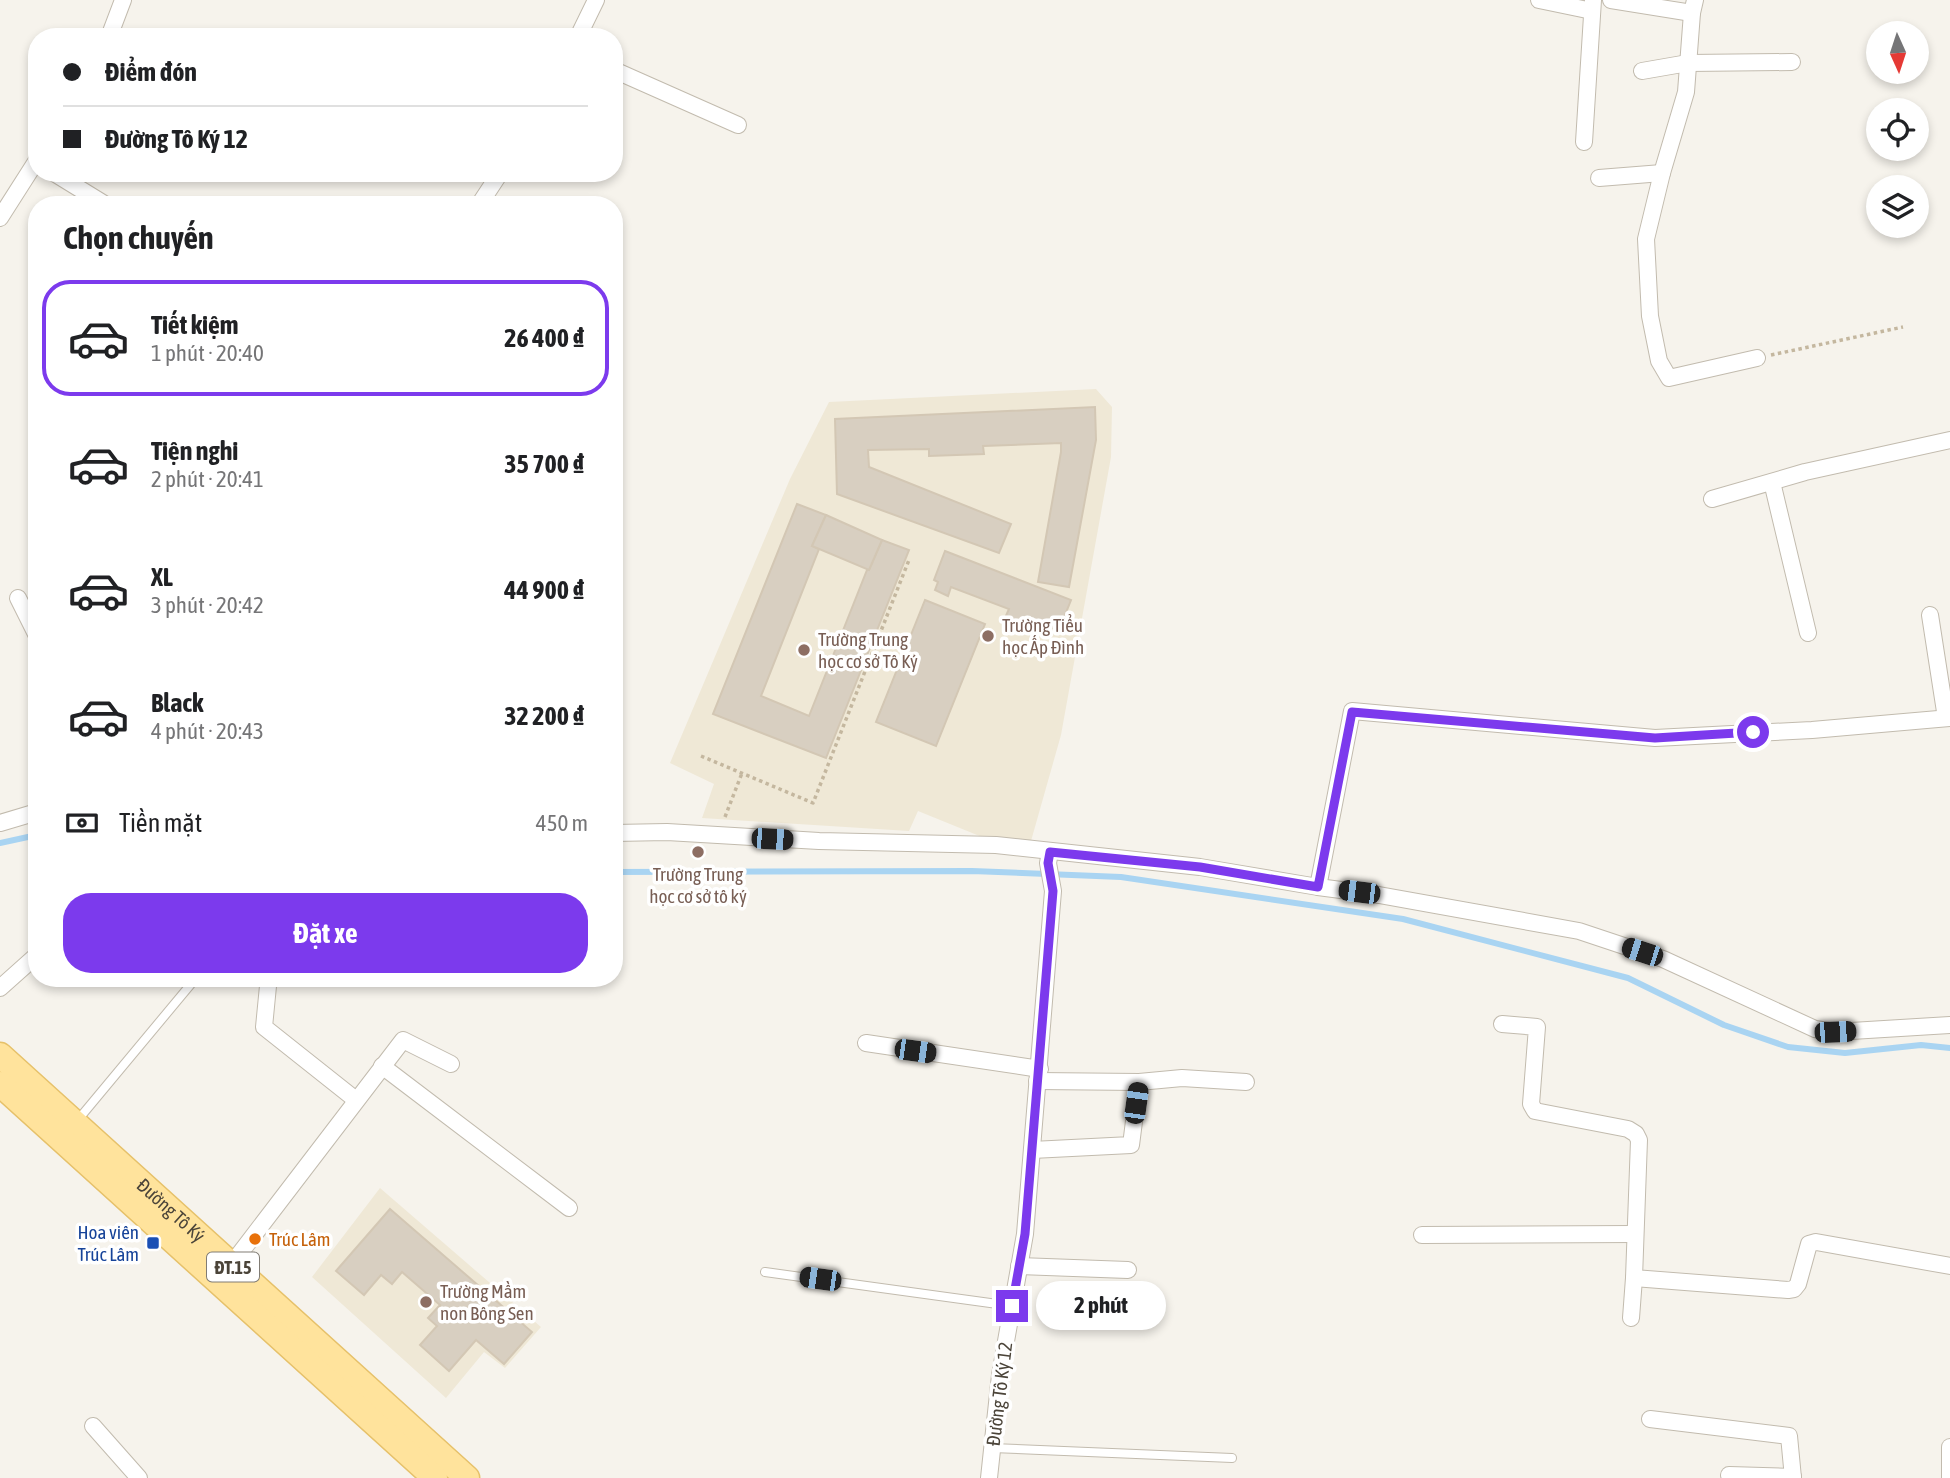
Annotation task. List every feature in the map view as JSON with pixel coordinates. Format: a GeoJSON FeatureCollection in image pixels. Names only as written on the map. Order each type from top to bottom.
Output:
{"type":"FeatureCollection","features":[{"type":"Feature","properties":{"kind":"main road","name":"Đường Tô Ký"},"geometry":{"type":"LineString","coordinates":[[0,1055],[466,1478]]}},
{"type":"Feature","properties":{"kind":"main road","name":"Đường Tô Ký"},"geometry":{"type":"LineString","coordinates":[[0,1084],[435,1478]]}},
{"type":"Feature","properties":{"kind":"street"},"geometry":{"type":"LineString","coordinates":[[112,28],[123,0]]}},
{"type":"Feature","properties":{"kind":"street"},"geometry":{"type":"LineString","coordinates":[[582,28],[596,0]]}},
{"type":"Feature","properties":{"kind":"street"},"geometry":{"type":"LineString","coordinates":[[1539,0],[1592,5],[1584,142]]}},
{"type":"Feature","properties":{"kind":"street"},"geometry":{"type":"LineString","coordinates":[[1611,0],[1694,6],[1686,92],[1646,239],[1650,316],[1659,361],[1669,378],[1757,358]]}},
{"type":"Feature","properties":{"kind":"street"},"geometry":{"type":"LineString","coordinates":[[1642,71],[1688,63],[1792,62]]}},
{"type":"Feature","properties":{"kind":"street"},"geometry":{"type":"LineString","coordinates":[[623,74],[738,125]]}},
{"type":"Feature","properties":{"kind":"street"},"geometry":{"type":"LineString","coordinates":[[1599,178],[1662,173]]}},
{"type":"Feature","properties":{"kind":"street"},"geometry":{"type":"LineString","coordinates":[[0,218],[28,174]]}},
{"type":"Feature","properties":{"kind":"street"},"geometry":{"type":"LineString","coordinates":[[69,182],[91,196]]}},
{"type":"Feature","properties":{"kind":"street"},"geometry":{"type":"LineString","coordinates":[[1712,499],[1950,440]]}},
{"type":"Feature","properties":{"kind":"street"},"geometry":{"type":"LineString","coordinates":[[1772,482],[1808,633]]}},
{"type":"Feature","properties":{"kind":"street"},"geometry":{"type":"LineString","coordinates":[[18,598],[28,618]]}},
{"type":"Feature","properties":{"kind":"street"},"geometry":{"type":"LineString","coordinates":[[1318,887],[1352,712],[1655,738],[1812,730],[1948,718],[1930,615]]}},
{"type":"Feature","properties":{"kind":"street"},"geometry":{"type":"LineString","coordinates":[[0,823],[28,815]]}},
{"type":"Feature","properties":{"kind":"street"},"geometry":{"type":"LineString","coordinates":[[623,833],[667,832],[819,841],[996,845],[1049,858],[1200,867],[1379,895],[1579,931],[1663,959],[1815,1029],[1835,1032],[1950,1026]]}},
{"type":"Feature","properties":{"kind":"street","name":"Đường Tô Ký 12"},"geometry":{"type":"LineString","coordinates":[[989,1478],[1000,1375],[1025,1234],[1053,891],[1049,858]]}},
{"type":"Feature","properties":{"kind":"street"},"geometry":{"type":"LineString","coordinates":[[0,988],[28,963]]}},
{"type":"Feature","properties":{"kind":"street"},"geometry":{"type":"LineString","coordinates":[[268,987],[264,1027],[356,1100]]}},
{"type":"Feature","properties":{"kind":"street"},"geometry":{"type":"LineString","coordinates":[[1502,1024],[1536,1027],[1531,1104],[1535,1111],[1628,1129],[1636,1134],[1639,1140],[1631,1318]]}},
{"type":"Feature","properties":{"kind":"street"},"geometry":{"type":"LineString","coordinates":[[231,1265],[403,1040],[451,1064]]}},
{"type":"Feature","properties":{"kind":"street"},"geometry":{"type":"LineString","coordinates":[[866,1043],[1039,1075],[1139,1082],[1182,1077],[1246,1082]]}},
{"type":"Feature","properties":{"kind":"street"},"geometry":{"type":"LineString","coordinates":[[382,1066],[569,1208]]}},
{"type":"Feature","properties":{"kind":"street"},"geometry":{"type":"LineString","coordinates":[[1032,1150],[1131,1145],[1139,1082]]}},
{"type":"Feature","properties":{"kind":"street"},"geometry":{"type":"LineString","coordinates":[[1422,1235],[1635,1234]]}},
{"type":"Feature","properties":{"kind":"street"},"geometry":{"type":"LineString","coordinates":[[1634,1278],[1794,1289],[1798,1284],[1809,1244],[1816,1242],[1950,1266]]}},
{"type":"Feature","properties":{"kind":"street"},"geometry":{"type":"LineString","coordinates":[[1019,1266],[1128,1270]]}},
{"type":"Feature","properties":{"kind":"street"},"geometry":{"type":"LineString","coordinates":[[1650,1419],[1789,1436],[1793,1477],[1729,1475]]}},
{"type":"Feature","properties":{"kind":"street"},"geometry":{"type":"LineString","coordinates":[[93,1426],[139,1478]]}},
{"type":"Feature","properties":{"kind":"street"},"geometry":{"type":"LineString","coordinates":[[1950,1447],[1950,1478]]}},
{"type":"Feature","properties":{"kind":"lane"},"geometry":{"type":"LineString","coordinates":[[76,1123],[189,987]]}},
{"type":"Feature","properties":{"kind":"lane"},"geometry":{"type":"LineString","coordinates":[[765,1272],[1012,1306]]}},
{"type":"Feature","properties":{"kind":"lane"},"geometry":{"type":"LineString","coordinates":[[992,1448],[1232,1458]]}},
{"type":"Feature","properties":{"kind":"path"},"geometry":{"type":"LineString","coordinates":[[1757,358],[1903,327]]}},
{"type":"Feature","properties":{"kind":"path"},"geometry":{"type":"LineString","coordinates":[[701,757],[813,803],[909,560]]}},
{"type":"Feature","properties":{"kind":"path"},"geometry":{"type":"LineString","coordinates":[[719,835],[742,774]]}},
{"type":"Feature","properties":{"kind":"shaded area","name":"Trường Tiểu học Ấp Đình"},"geometry":{"type":"Polygon","coordinates":[[[1096,389],[1112,407],[1111,457],[1061,735],[1031,841],[982,837],[918,811],[909,831],[702,818],[714,784],[670,763],[790,479],[829,402],[1096,389]]]}},
{"type":"Feature","properties":{"kind":"shaded area","name":"Trường Mầm non Bông Sen"},"geometry":{"type":"Polygon","coordinates":[[[380,1188],[541,1327],[505,1368],[484,1352],[446,1398],[312,1277],[380,1188]]]}},
{"type":"Feature","properties":{"kind":"building"},"geometry":{"type":"Polygon","coordinates":[[[1095,407],[1096,440],[1069,587],[1038,582],[1061,443],[983,446],[984,454],[929,456],[929,449],[868,450],[869,467],[1011,524],[999,553],[837,494],[835,419],[1095,407]]]}},
{"type":"Feature","properties":{"kind":"building"},"geometry":{"type":"Polygon","coordinates":[[[797,504],[826,515],[812,546],[819,549],[761,696],[809,716],[867,570],[882,540],[909,550],[826,758],[713,714],[797,504]]]}},
{"type":"Feature","properties":{"kind":"building"},"geometry":{"type":"Polygon","coordinates":[[[826,515],[882,540],[869,570],[812,546],[826,515]]]}},
{"type":"Feature","properties":{"kind":"building"},"geometry":{"type":"Polygon","coordinates":[[[945,551],[1071,600],[1059,630],[1045,625],[1042,632],[1005,618],[1009,609],[951,587],[948,596],[935,590],[938,582],[934,580],[945,551]]]}},
{"type":"Feature","properties":{"kind":"building"},"geometry":{"type":"Polygon","coordinates":[[[925,600],[985,624],[936,746],[876,722],[925,600]]]}},
{"type":"Feature","properties":{"kind":"building"},"geometry":{"type":"Polygon","coordinates":[[[390,1209],[532,1332],[504,1364],[476,1340],[449,1371],[420,1345],[437,1326],[428,1318],[440,1305],[402,1272],[392,1284],[381,1275],[364,1295],[336,1271],[390,1209]]]}},
{"type":"Feature","properties":{"kind":"waterway"},"geometry":{"type":"LineString","coordinates":[[0,843],[28,837]]}},
{"type":"Feature","properties":{"kind":"waterway"},"geometry":{"type":"LineString","coordinates":[[623,872],[972,871],[1121,877],[1403,919],[1628,978],[1724,1025],[1788,1047],[1845,1053],[1921,1045],[1950,1048]]}},
{"type":"Feature","properties":{"kind":"place","name":"Trường Tiểu học Ấp Đình"},"geometry":{"type":"Point","coordinates":[988,636]}},
{"type":"Feature","properties":{"kind":"place","name":"Trường Trung học cơ sở Tô Ký"},"geometry":{"type":"Point","coordinates":[804,650]}},
{"type":"Feature","properties":{"kind":"place","name":"Trường Trung học cơ sở tô ký"},"geometry":{"type":"Point","coordinates":[698,852]}},
{"type":"Feature","properties":{"kind":"place","name":"Trúc Lâm"},"geometry":{"type":"Point","coordinates":[255,1239]}},
{"type":"Feature","properties":{"kind":"place","name":"Hoa viên Trúc Lâm"},"geometry":{"type":"Point","coordinates":[153,1243]}},
{"type":"Feature","properties":{"kind":"place","name":"Trường Mầm non Bông Sen"},"geometry":{"type":"Point","coordinates":[426,1302]}},
{"type":"Feature","properties":{"kind":"route"},"geometry":{"type":"LineString","coordinates":[[1012,1306],[1025,1234],[1040,1069],[1053,891],[1048,863],[1050,852],[1200,867],[1318,887],[1352,712],[1655,738],[1753,732]]}}]}
